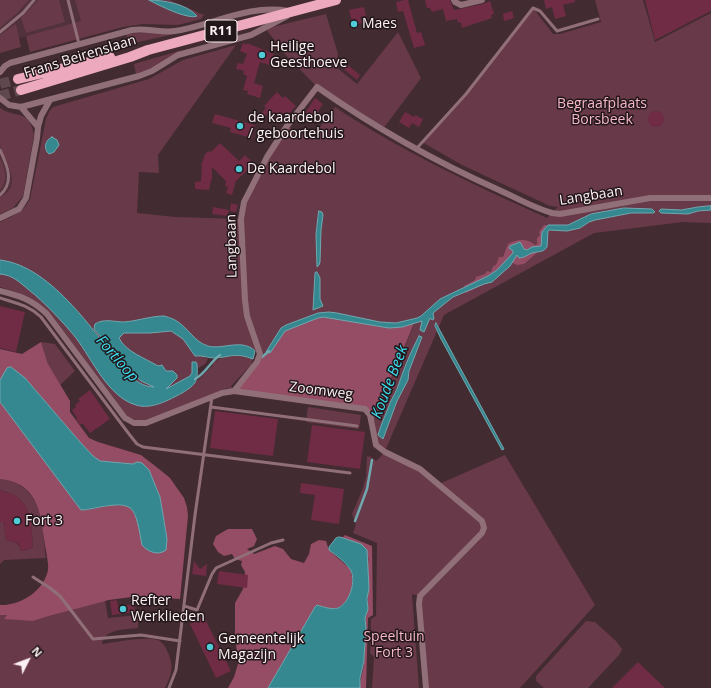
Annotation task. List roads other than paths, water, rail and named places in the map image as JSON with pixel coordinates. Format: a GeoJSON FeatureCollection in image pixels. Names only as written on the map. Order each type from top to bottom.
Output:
{"type":"FeatureCollection","features":[{"type":"Feature","properties":{"kind":"main road","name":"Frans Beirenslaan"},"geometry":{"type":"LineString","coordinates":[[21,90],[148,50],[336,0]]}},
{"type":"Feature","properties":{"kind":"main road","name":"Frans Beirenslaan"},"geometry":{"type":"LineString","coordinates":[[18,79],[130,52],[148,50]]}},
{"type":"Feature","properties":{"kind":"street"},"geometry":{"type":"LineString","coordinates":[[454,0],[461,6],[482,0]]}},
{"type":"Feature","properties":{"kind":"street"},"geometry":{"type":"LineString","coordinates":[[0,72],[10,63],[132,30],[177,30],[253,11],[280,9],[294,11]]}},
{"type":"Feature","properties":{"kind":"street"},"geometry":{"type":"LineString","coordinates":[[0,98],[9,105],[21,107],[146,74],[178,55],[251,35],[273,22],[281,20],[294,11]]}},
{"type":"Feature","properties":{"kind":"street","name":"Langbaan"},"geometry":{"type":"LineString","coordinates":[[234,391],[258,360],[260,354],[247,316],[241,214],[248,192],[267,156],[287,126],[317,87],[339,102],[416,148],[478,181],[548,212],[556,214],[650,198],[711,198]]}},
{"type":"Feature","properties":{"kind":"street"},"geometry":{"type":"LineString","coordinates":[[0,218],[19,209],[26,198],[38,126],[41,116],[50,100]]}},
{"type":"Feature","properties":{"kind":"street"},"geometry":{"type":"LineString","coordinates":[[21,107],[38,126]]}},
{"type":"Feature","properties":{"kind":"street","name":"Zoomweg"},"geometry":{"type":"LineString","coordinates":[[0,291],[23,297],[37,304],[47,314],[125,418],[134,424],[146,423],[212,396],[234,391],[364,409],[370,415],[376,445],[385,452],[420,468],[482,521],[484,528],[482,533],[420,596],[419,604],[426,688]]}},
{"type":"Feature","properties":{"kind":"lane"},"geometry":{"type":"LineString","coordinates":[[0,32],[22,13],[34,0]]}},
{"type":"Feature","properties":{"kind":"lane"},"geometry":{"type":"LineString","coordinates":[[68,0],[79,44]]}},
{"type":"Feature","properties":{"kind":"lane"},"geometry":{"type":"LineString","coordinates":[[416,148],[466,94],[533,8],[540,11],[557,31],[598,19]]}},
{"type":"Feature","properties":{"kind":"lane"},"geometry":{"type":"LineString","coordinates":[[0,150],[9,176],[7,186],[0,194]]}},
{"type":"Feature","properties":{"kind":"lane"},"geometry":{"type":"LineString","coordinates":[[0,298],[22,304],[32,309],[41,317],[137,444],[143,447],[350,474]]}},
{"type":"Feature","properties":{"kind":"lane"},"geometry":{"type":"LineString","coordinates":[[169,688],[176,670],[203,455],[212,396]]}},
{"type":"Feature","properties":{"kind":"lane"},"geometry":{"type":"LineString","coordinates":[[211,407],[357,426]]}},
{"type":"Feature","properties":{"kind":"lane"},"geometry":{"type":"LineString","coordinates":[[184,606],[197,610],[216,568],[271,543],[283,540]]}},
{"type":"Feature","properties":{"kind":"lane"},"geometry":{"type":"LineString","coordinates":[[34,577],[60,596],[93,639],[141,635],[180,641]]}},
{"type":"Feature","properties":{"kind":"water"},"geometry":{"type":"Polygon","coordinates":[[[149,0],[168,2],[187,8],[197,16],[193,17],[180,14],[149,0]]]}},
{"type":"Feature","properties":{"kind":"water"},"geometry":{"type":"Polygon","coordinates":[[[52,137],[57,140],[59,145],[54,152],[49,154],[45,147],[46,142],[52,137]]]}},
{"type":"Feature","properties":{"kind":"water"},"geometry":{"type":"Polygon","coordinates":[[[711,206],[711,210],[698,211],[688,214],[661,213],[659,211],[661,209],[681,210],[711,206]]]}},
{"type":"Feature","properties":{"kind":"water"},"geometry":{"type":"Polygon","coordinates":[[[624,208],[652,209],[655,212],[631,213],[595,220],[580,228],[567,231],[549,230],[547,247],[545,249],[521,258],[517,255],[510,266],[492,282],[453,297],[433,313],[434,319],[432,320],[430,318],[424,332],[420,330],[422,321],[402,327],[389,328],[323,317],[285,331],[270,353],[266,352],[281,328],[318,313],[337,313],[380,322],[396,323],[417,318],[440,299],[488,276],[497,270],[513,253],[513,251],[509,248],[510,246],[520,242],[524,249],[527,250],[532,247],[541,246],[542,232],[548,225],[568,225],[591,214],[624,208]]]}},
{"type":"Feature","properties":{"kind":"water"},"geometry":{"type":"Polygon","coordinates":[[[319,211],[322,212],[323,215],[320,262],[317,267],[316,235],[319,211]]]}},
{"type":"Feature","properties":{"kind":"water"},"geometry":{"type":"Polygon","coordinates":[[[0,260],[19,265],[38,275],[55,289],[88,323],[129,375],[144,385],[154,387],[141,381],[133,374],[94,329],[95,324],[102,321],[124,322],[164,316],[180,323],[199,341],[208,346],[220,347],[244,345],[250,347],[255,351],[253,359],[237,355],[215,358],[195,356],[183,339],[171,331],[124,333],[119,338],[131,351],[158,366],[162,365],[166,371],[173,371],[177,375],[177,378],[166,389],[190,376],[192,373],[192,362],[196,362],[197,364],[196,382],[187,390],[160,404],[148,406],[136,405],[126,401],[109,386],[76,338],[47,306],[16,279],[0,274],[0,260]]]}},
{"type":"Feature","properties":{"kind":"water"},"geometry":{"type":"Polygon","coordinates":[[[317,272],[320,278],[320,299],[323,306],[313,310],[315,273],[317,272]]]}},
{"type":"Feature","properties":{"kind":"water"},"geometry":{"type":"Polygon","coordinates":[[[436,323],[504,449],[502,450],[441,339],[435,326],[436,323]]]}},
{"type":"Feature","properties":{"kind":"water"},"geometry":{"type":"Polygon","coordinates":[[[419,336],[422,337],[409,371],[408,380],[397,401],[383,439],[378,435],[404,369],[419,336]]]}},
{"type":"Feature","properties":{"kind":"water"},"geometry":{"type":"Polygon","coordinates":[[[11,367],[25,378],[93,456],[100,461],[133,464],[137,462],[142,463],[149,470],[160,497],[167,539],[166,550],[156,553],[147,550],[142,545],[136,518],[133,511],[129,507],[116,505],[81,510],[0,402],[0,380],[7,368],[11,367]]]}},
{"type":"Feature","properties":{"kind":"water"},"geometry":{"type":"Polygon","coordinates":[[[340,537],[361,544],[367,550],[369,588],[367,599],[368,609],[365,618],[366,629],[364,661],[360,678],[360,688],[268,688],[315,607],[317,605],[336,609],[346,601],[349,596],[353,579],[352,573],[346,564],[329,550],[329,547],[336,538],[340,537]]]}},
{"type":"Feature","properties":{"kind":"waterway","name":"Fortloop"},"geometry":{"type":"LineString","coordinates":[[262,357],[269,351]]}},
{"type":"Feature","properties":{"kind":"waterway","name":"Fortloop"},"geometry":{"type":"LineString","coordinates":[[195,379],[202,374],[220,355]]}},
{"type":"Feature","properties":{"kind":"waterway","name":"Koude Beek"},"geometry":{"type":"LineString","coordinates":[[355,521],[367,489],[372,460]]}},
{"type":"Feature","properties":{"kind":"tunnel"},"geometry":{"type":"LineString","coordinates":[[0,84],[18,79]]}},
{"type":"Feature","properties":{"kind":"tunnel"},"geometry":{"type":"LineString","coordinates":[[0,96],[21,90]]}},
{"type":"Feature","properties":{"kind":"place","name":"Maes"},"geometry":{"type":"Point","coordinates":[354,24]}},
{"type":"Feature","properties":{"kind":"place","name":"Heilige Geesthoeve"},"geometry":{"type":"Point","coordinates":[262,55]}},
{"type":"Feature","properties":{"kind":"place","name":"de kaardebol / geboortehuis"},"geometry":{"type":"Point","coordinates":[240,126]}},
{"type":"Feature","properties":{"kind":"place","name":"De Kaardebol"},"geometry":{"type":"Point","coordinates":[239,169]}},
{"type":"Feature","properties":{"kind":"place","name":"Fort 3"},"geometry":{"type":"Point","coordinates":[17,521]}},
{"type":"Feature","properties":{"kind":"place","name":"Refter Werklieden"},"geometry":{"type":"Point","coordinates":[123,609]}},
{"type":"Feature","properties":{"kind":"place","name":"Gemeentelijk Magazijn"},"geometry":{"type":"Point","coordinates":[210,647]}},
{"type":"Feature","properties":{"kind":"park label","name":"Begraafplaats Borsbeek"},"geometry":{"type":"Point","coordinates":[602,112]}},
{"type":"Feature","properties":{"kind":"park label","name":"Speeltuin Fort 3"},"geometry":{"type":"Point","coordinates":[394,646]}}]}
